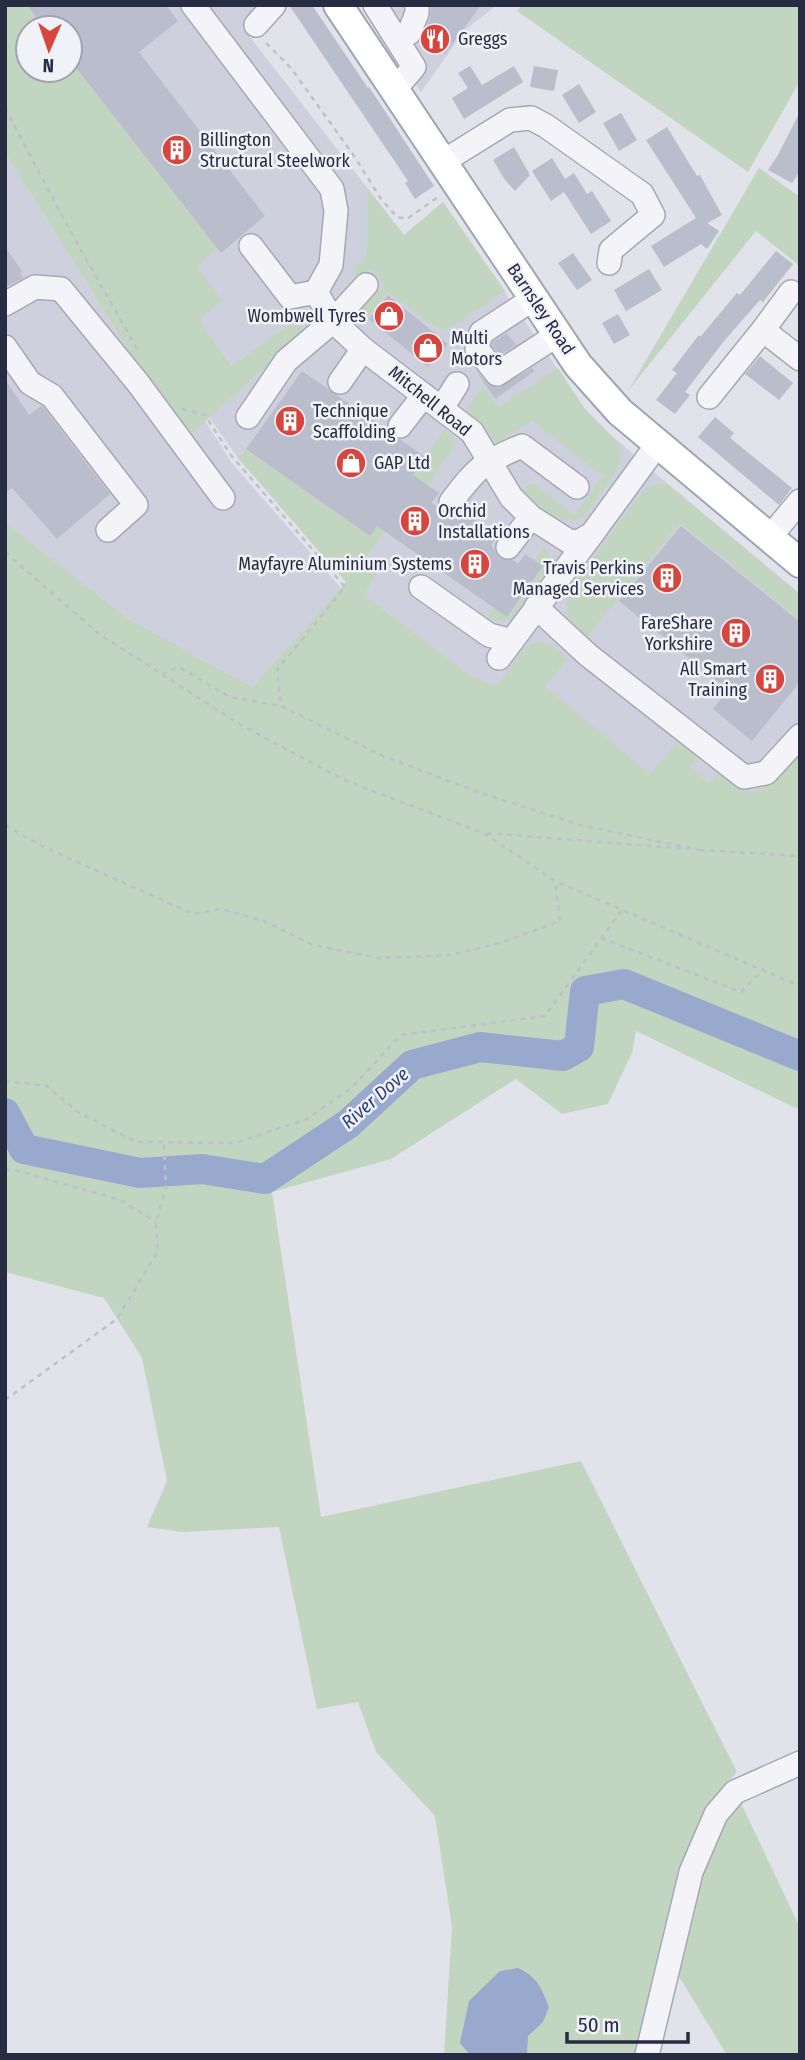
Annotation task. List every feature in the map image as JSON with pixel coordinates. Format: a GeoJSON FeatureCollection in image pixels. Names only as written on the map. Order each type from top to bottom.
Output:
{"type":"FeatureCollection","features":[{"type":"Feature","properties":{"kind":"main road","name":"Barnsley Road"},"geometry":{"type":"LineString","coordinates":[[342,11],[451,171],[557,335],[598,388],[657,445],[800,563]]}},
{"type":"Feature","properties":{"kind":"street"},"geometry":{"type":"LineString","coordinates":[[193,5],[332,189],[336,211],[331,265],[316,292],[290,297],[251,246]]}},
{"type":"Feature","properties":{"kind":"street"},"geometry":{"type":"LineString","coordinates":[[256,25],[274,5]]}},
{"type":"Feature","properties":{"kind":"street"},"geometry":{"type":"LineString","coordinates":[[342,11],[374,5],[414,67]]}},
{"type":"Feature","properties":{"kind":"street"},"geometry":{"type":"LineString","coordinates":[[390,5],[416,14],[414,67],[395,89]]}},
{"type":"Feature","properties":{"kind":"street"},"geometry":{"type":"LineString","coordinates":[[451,171],[510,120],[531,118],[546,126],[642,194],[653,215],[611,250],[609,263]]}},
{"type":"Feature","properties":{"kind":"street"},"geometry":{"type":"LineString","coordinates":[[248,417],[286,361],[333,321],[366,285]]}},
{"type":"Feature","properties":{"kind":"street"},"geometry":{"type":"LineString","coordinates":[[5,304],[35,287],[61,289],[138,383],[223,498]]}},
{"type":"Feature","properties":{"kind":"street","name":"Mitchell Road"},"geometry":{"type":"LineString","coordinates":[[316,292],[333,321],[363,349],[472,432],[511,497],[531,517],[570,542],[580,541],[592,534]]}},
{"type":"Feature","properties":{"kind":"street"},"geometry":{"type":"LineString","coordinates":[[709,397],[791,292]]}},
{"type":"Feature","properties":{"kind":"street"},"geometry":{"type":"LineString","coordinates":[[533,299],[481,333],[477,349],[497,374],[557,335]]}},
{"type":"Feature","properties":{"kind":"street"},"geometry":{"type":"LineString","coordinates":[[763,330],[800,359]]}},
{"type":"Feature","properties":{"kind":"street"},"geometry":{"type":"LineString","coordinates":[[5,347],[30,383],[52,396],[136,505],[108,530]]}},
{"type":"Feature","properties":{"kind":"street"},"geometry":{"type":"LineString","coordinates":[[340,382],[363,349]]}},
{"type":"Feature","properties":{"kind":"street"},"geometry":{"type":"LineString","coordinates":[[400,426],[457,384]]}},
{"type":"Feature","properties":{"kind":"street"},"geometry":{"type":"LineString","coordinates":[[421,587],[489,635],[505,650],[657,445]]}},
{"type":"Feature","properties":{"kind":"street"},"geometry":{"type":"LineString","coordinates":[[451,502],[474,472],[490,459],[522,446],[577,487]]}},
{"type":"Feature","properties":{"kind":"street"},"geometry":{"type":"LineString","coordinates":[[769,538],[800,501]]}},
{"type":"Feature","properties":{"kind":"street"},"geometry":{"type":"LineString","coordinates":[[508,547],[531,517]]}},
{"type":"Feature","properties":{"kind":"street"},"geometry":{"type":"LineString","coordinates":[[536,607],[588,655],[744,777],[765,773],[800,736]]}},
{"type":"Feature","properties":{"kind":"street"},"geometry":{"type":"LineString","coordinates":[[641,2051],[691,1872],[716,1814],[735,1792],[800,1763]]}},
{"type":"Feature","properties":{"kind":"path"},"geometry":{"type":"LineString","coordinates":[[256,25],[261,37],[290,68],[354,156],[381,199],[397,217],[407,219],[451,171]]}},
{"type":"Feature","properties":{"kind":"path"},"geometry":{"type":"LineString","coordinates":[[5,108],[138,351]]}},
{"type":"Feature","properties":{"kind":"path"},"geometry":{"type":"LineString","coordinates":[[179,408],[205,415],[230,454],[345,587],[277,670],[281,706]]}},
{"type":"Feature","properties":{"kind":"path"},"geometry":{"type":"LineString","coordinates":[[5,552],[99,634],[241,725],[344,780],[484,833],[555,881],[800,986]]}},
{"type":"Feature","properties":{"kind":"path"},"geometry":{"type":"LineString","coordinates":[[162,674],[179,667],[229,697],[281,706],[383,755],[475,791],[580,824],[700,850]]}},
{"type":"Feature","properties":{"kind":"path"},"geometry":{"type":"LineString","coordinates":[[5,825],[44,847],[193,914],[222,909],[264,921],[313,945],[380,958],[451,955],[503,942],[560,920],[555,881]]}},
{"type":"Feature","properties":{"kind":"path"},"geometry":{"type":"LineString","coordinates":[[484,833],[800,856]]}},
{"type":"Feature","properties":{"kind":"path"},"geometry":{"type":"LineString","coordinates":[[5,1081],[47,1086],[78,1112],[136,1142],[235,1143],[307,1119],[352,1087],[401,1035],[545,1016],[622,910]]}},
{"type":"Feature","properties":{"kind":"path"},"geometry":{"type":"LineString","coordinates":[[601,938],[741,992],[763,970]]}},
{"type":"Feature","properties":{"kind":"path"},"geometry":{"type":"LineString","coordinates":[[5,1400],[117,1319],[158,1251],[156,1222],[166,1186],[164,1142]]}},
{"type":"Feature","properties":{"kind":"path"},"geometry":{"type":"LineString","coordinates":[[5,1170],[15,1170],[120,1200],[156,1222]]}},
{"type":"Feature","properties":{"kind":"shaded area"},"geometry":{"type":"Polygon","coordinates":[[[5,5],[265,5],[243,28],[404,235],[443,202],[585,409],[669,485],[800,594],[800,791],[762,810],[651,774],[539,703],[471,676],[346,582],[238,458],[209,417],[300,336],[287,326],[233,367],[183,299],[77,84],[84,84],[84,14],[14,14],[5,5]]]}},
{"type":"Feature","properties":{"kind":"shaded area"},"geometry":{"type":"Polygon","coordinates":[[[361,5],[497,5],[465,30],[421,92],[361,5]]]}},
{"type":"Feature","properties":{"kind":"shaded area"},"geometry":{"type":"Polygon","coordinates":[[[5,153],[146,378],[189,435],[205,421],[231,462],[341,588],[252,687],[128,618],[5,522],[5,153]]]}},
{"type":"Feature","properties":{"kind":"green space"},"geometry":{"type":"Polygon","coordinates":[[[5,5],[27,5],[34,14],[14,14],[14,84],[84,84],[84,78],[217,248],[197,267],[222,300],[199,320],[232,366],[287,326],[302,325],[300,336],[189,436],[146,378],[5,153],[5,5]]]}},
{"type":"Feature","properties":{"kind":"green space"},"geometry":{"type":"Polygon","coordinates":[[[522,5],[800,5],[800,81],[748,172],[517,11],[522,5]]]}},
{"type":"Feature","properties":{"kind":"green space"},"geometry":{"type":"Polygon","coordinates":[[[759,168],[800,197],[800,266],[756,231],[628,391],[759,168]]]}},
{"type":"Feature","properties":{"kind":"green space"},"geometry":{"type":"Polygon","coordinates":[[[367,188],[404,235],[443,202],[505,291],[446,330],[434,327],[388,292],[359,329],[362,310],[384,284],[370,269],[356,281],[355,267],[367,253],[367,188]]]}},
{"type":"Feature","properties":{"kind":"green space"},"geometry":{"type":"Polygon","coordinates":[[[558,368],[585,409],[621,447],[620,461],[614,475],[585,514],[572,521],[546,511],[522,489],[533,483],[574,515],[603,476],[532,421],[496,443],[483,424],[466,410],[483,385],[498,407],[558,368]]]}},
{"type":"Feature","properties":{"kind":"green space"},"geometry":{"type":"Polygon","coordinates":[[[444,430],[457,441],[428,485],[419,480],[363,562],[377,572],[364,595],[471,676],[497,686],[527,647],[544,643],[555,648],[568,659],[545,686],[650,774],[679,739],[699,756],[690,767],[709,783],[718,773],[744,790],[759,790],[766,786],[790,762],[800,756],[800,1110],[636,1031],[632,1053],[608,1104],[562,1114],[516,1079],[391,1159],[272,1192],[321,1517],[581,1461],[737,1772],[715,1796],[681,1865],[641,2055],[444,2055],[452,1927],[435,1816],[376,1752],[358,1702],[317,1709],[279,1527],[182,1532],[147,1527],[167,1481],[142,1358],[104,1298],[5,1272],[5,522],[128,618],[252,687],[346,582],[238,458],[246,449],[370,536],[444,430]]]}},
{"type":"Feature","properties":{"kind":"green space"},"geometry":{"type":"Polygon","coordinates":[[[658,484],[669,485],[800,594],[800,620],[680,523],[587,637],[575,627],[567,613],[568,592],[644,489],[658,484]]]}},
{"type":"Feature","properties":{"kind":"green space"},"geometry":{"type":"Polygon","coordinates":[[[545,546],[550,557],[547,571],[512,620],[487,618],[493,607],[508,617],[543,567],[534,560],[545,546]]]}},
{"type":"Feature","properties":{"kind":"green space"},"geometry":{"type":"Polygon","coordinates":[[[740,1801],[800,1928],[800,2055],[727,2055],[678,1975],[698,1876],[721,1818],[740,1801]]]}},
{"type":"Feature","properties":{"kind":"water"},"geometry":{"type":"Polygon","coordinates":[[[518,1968],[538,1984],[549,2007],[543,2022],[528,2036],[527,2054],[470,2055],[460,2043],[469,2001],[500,1971],[518,1968]]]}},
{"type":"Feature","properties":{"kind":"building","name":"Billington Structural Steelwork"},"geometry":{"type":"Polygon","coordinates":[[[27,5],[166,5],[178,21],[139,52],[265,216],[221,253],[84,78],[84,14],[34,14],[27,5]]]}},
{"type":"Feature","properties":{"kind":"building"},"geometry":{"type":"Polygon","coordinates":[[[289,5],[312,5],[434,186],[415,199],[405,183],[408,181],[289,5]]]}},
{"type":"Feature","properties":{"kind":"building"},"geometry":{"type":"Polygon","coordinates":[[[431,5],[481,5],[445,54],[422,38],[430,18],[431,5]]]}},
{"type":"Feature","properties":{"kind":"building"},"geometry":{"type":"Polygon","coordinates":[[[470,66],[482,85],[514,66],[523,82],[464,119],[452,98],[468,88],[458,73],[470,66]]]}},
{"type":"Feature","properties":{"kind":"building"},"geometry":{"type":"Polygon","coordinates":[[[534,66],[558,70],[554,91],[530,87],[534,66]]]}},
{"type":"Feature","properties":{"kind":"building"},"geometry":{"type":"Polygon","coordinates":[[[579,84],[596,112],[579,123],[562,95],[579,84]]]}},
{"type":"Feature","properties":{"kind":"building"},"geometry":{"type":"Polygon","coordinates":[[[800,112],[800,171],[792,183],[768,170],[800,112]]]}},
{"type":"Feature","properties":{"kind":"building"},"geometry":{"type":"Polygon","coordinates":[[[621,113],[637,140],[619,151],[603,123],[621,113]]]}},
{"type":"Feature","properties":{"kind":"building"},"geometry":{"type":"Polygon","coordinates":[[[667,127],[697,176],[700,175],[722,215],[707,223],[719,231],[707,249],[701,244],[664,267],[651,246],[696,218],[646,140],[667,127]]]}},
{"type":"Feature","properties":{"kind":"building"},"geometry":{"type":"Polygon","coordinates":[[[514,147],[530,175],[515,191],[493,160],[514,147]]]}},
{"type":"Feature","properties":{"kind":"building"},"geometry":{"type":"Polygon","coordinates":[[[552,158],[565,179],[574,173],[587,194],[592,191],[611,221],[591,234],[564,192],[551,201],[532,171],[552,158]]]}},
{"type":"Feature","properties":{"kind":"building"},"geometry":{"type":"Polygon","coordinates":[[[5,247],[22,271],[20,273],[23,278],[5,288],[5,247]]]}},
{"type":"Feature","properties":{"kind":"building"},"geometry":{"type":"Polygon","coordinates":[[[776,251],[793,264],[763,302],[760,300],[724,341],[685,392],[690,395],[675,414],[656,400],[677,373],[672,370],[698,336],[701,336],[737,293],[740,295],[776,251]]]}},
{"type":"Feature","properties":{"kind":"building"},"geometry":{"type":"Polygon","coordinates":[[[573,253],[592,280],[577,290],[558,263],[573,253]]]}},
{"type":"Feature","properties":{"kind":"building"},"geometry":{"type":"Polygon","coordinates":[[[649,269],[662,290],[626,311],[614,290],[649,269]]]}},
{"type":"Feature","properties":{"kind":"building"},"geometry":{"type":"Polygon","coordinates":[[[388,295],[448,344],[428,367],[369,319],[388,295]]]}},
{"type":"Feature","properties":{"kind":"building"},"geometry":{"type":"Polygon","coordinates":[[[618,314],[630,335],[614,344],[602,323],[618,314]]]}},
{"type":"Feature","properties":{"kind":"building"},"geometry":{"type":"Polygon","coordinates":[[[507,333],[516,345],[500,355],[492,346],[493,342],[507,333]]]}},
{"type":"Feature","properties":{"kind":"building"},"geometry":{"type":"Polygon","coordinates":[[[760,356],[793,383],[779,400],[745,374],[760,356]]]}},
{"type":"Feature","properties":{"kind":"building"},"geometry":{"type":"Polygon","coordinates":[[[532,368],[535,371],[495,399],[475,369],[487,383],[498,388],[532,368]]]}},
{"type":"Feature","properties":{"kind":"building"},"geometry":{"type":"Polygon","coordinates":[[[302,371],[387,430],[392,437],[425,457],[413,475],[439,493],[432,502],[442,513],[458,520],[464,512],[498,535],[491,545],[500,558],[513,560],[518,564],[525,554],[543,566],[507,617],[377,526],[370,536],[246,449],[302,371]]]}},
{"type":"Feature","properties":{"kind":"building"},"geometry":{"type":"Polygon","coordinates":[[[5,379],[29,415],[43,407],[110,494],[57,539],[12,488],[5,494],[5,379]]]}},
{"type":"Feature","properties":{"kind":"building"},"geometry":{"type":"Polygon","coordinates":[[[715,417],[734,433],[730,438],[792,488],[779,505],[698,437],[715,417]]]}},
{"type":"Feature","properties":{"kind":"building"},"geometry":{"type":"Polygon","coordinates":[[[681,526],[800,622],[800,682],[752,741],[713,709],[728,690],[619,601],[681,526]]]}},
{"type":"Feature","properties":{"kind":"waterway","name":"River Dove"},"geometry":{"type":"LineString","coordinates":[[5,1113],[24,1149],[140,1173],[202,1169],[265,1179],[348,1124],[412,1065],[480,1047],[563,1056],[579,1047],[585,991],[624,984],[800,1056]]}},
{"type":"Feature","properties":{"kind":"place","name":"Greggs"},"geometry":{"type":"Point","coordinates":[435,39]}},
{"type":"Feature","properties":{"kind":"place","name":"Billington Structural Steelwork"},"geometry":{"type":"Point","coordinates":[177,150]}},
{"type":"Feature","properties":{"kind":"place","name":"Wombwell Tyres"},"geometry":{"type":"Point","coordinates":[389,316]}},
{"type":"Feature","properties":{"kind":"place","name":"Multi Motors"},"geometry":{"type":"Point","coordinates":[428,348]}},
{"type":"Feature","properties":{"kind":"place","name":"Technique Scaffolding"},"geometry":{"type":"Point","coordinates":[290,421]}},
{"type":"Feature","properties":{"kind":"place","name":"GAP Ltd"},"geometry":{"type":"Point","coordinates":[351,463]}},
{"type":"Feature","properties":{"kind":"place","name":"Orchid Installations"},"geometry":{"type":"Point","coordinates":[415,521]}},
{"type":"Feature","properties":{"kind":"place","name":"Mayfayre Aluminium Systems"},"geometry":{"type":"Point","coordinates":[475,564]}},
{"type":"Feature","properties":{"kind":"place","name":"Travis Perkins Managed Services"},"geometry":{"type":"Point","coordinates":[667,578]}},
{"type":"Feature","properties":{"kind":"place","name":"FareShare Yorkshire"},"geometry":{"type":"Point","coordinates":[736,633]}},
{"type":"Feature","properties":{"kind":"place","name":"All Smart Training"},"geometry":{"type":"Point","coordinates":[770,679]}}]}
